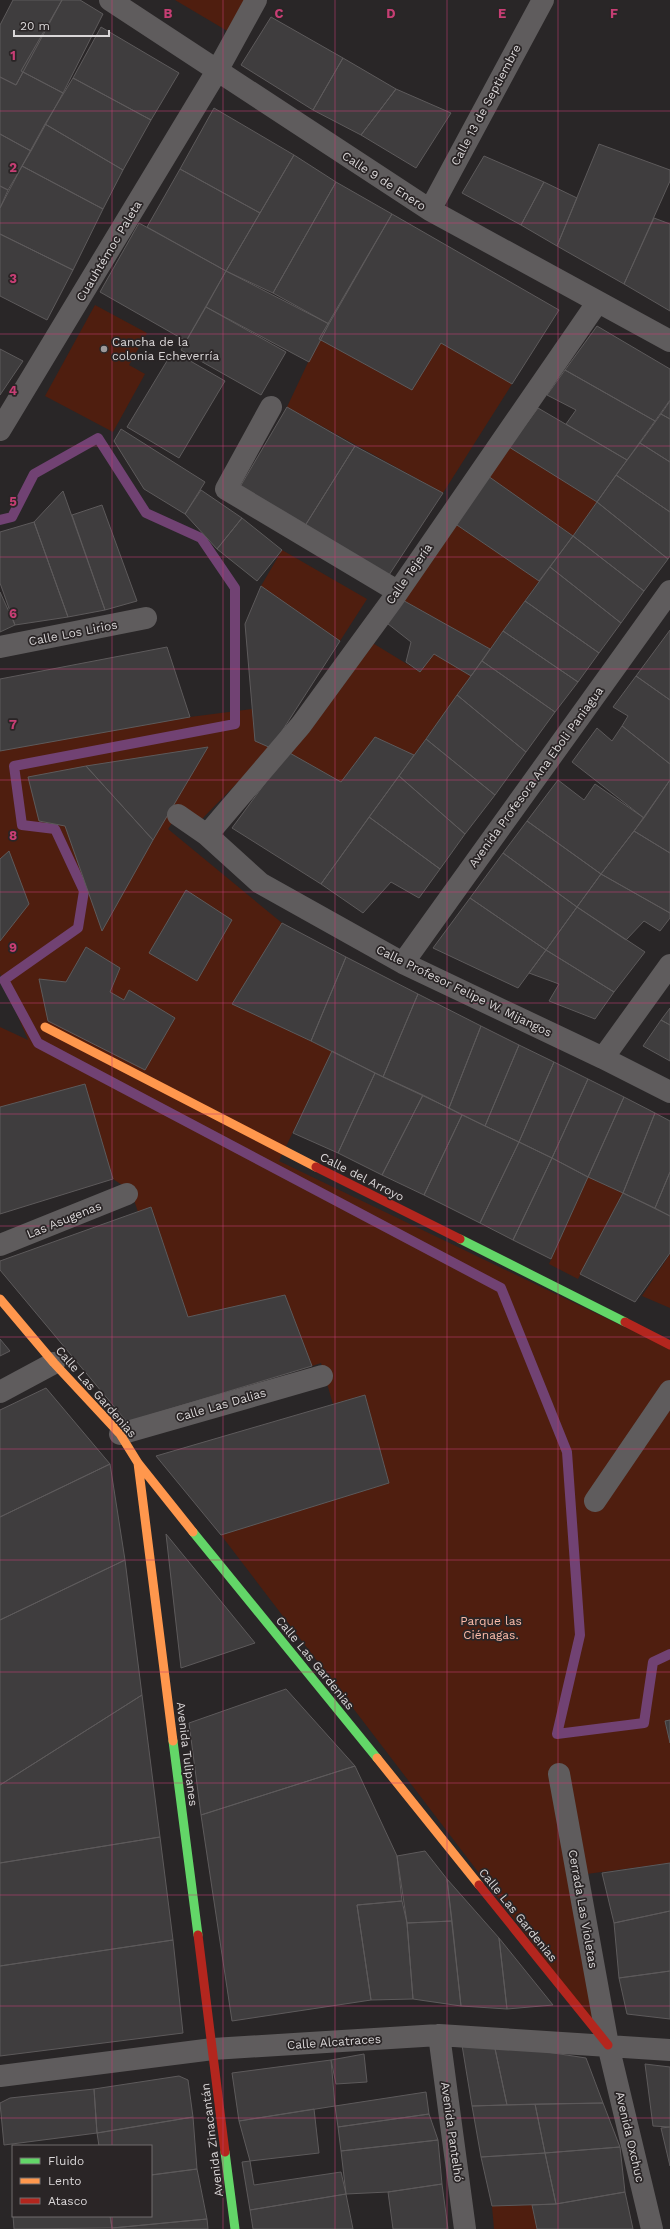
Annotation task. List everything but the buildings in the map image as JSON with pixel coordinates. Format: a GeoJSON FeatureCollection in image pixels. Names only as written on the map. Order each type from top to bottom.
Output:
{"type":"FeatureCollection","features":[{"type":"Feature","properties":{"kind":"street","name":"Calle 9 de Enero"},"geometry":{"type":"LineString","coordinates":[[110,0],[430,210],[597,303],[670,341]]}},
{"type":"Feature","properties":{"kind":"street","name":"Cuauhtémoc Paleta"},"geometry":{"type":"LineString","coordinates":[[0,430],[217,71],[256,0]]}},
{"type":"Feature","properties":{"kind":"street","name":"Calle 13 de Septiembre"},"geometry":{"type":"LineString","coordinates":[[430,210],[543,0]]}},
{"type":"Feature","properties":{"kind":"street","name":"Calle Tejería"},"geometry":{"type":"LineString","coordinates":[[208,835],[301,725],[397,592],[597,303]]}},
{"type":"Feature","properties":{"kind":"street"},"geometry":{"type":"LineString","coordinates":[[270,407],[226,489],[397,592]]}},
{"type":"Feature","properties":{"kind":"street","name":"Avenida Profesora Ana Eboli Paniagua"},"geometry":{"type":"LineString","coordinates":[[403,963],[670,591]]}},
{"type":"Feature","properties":{"kind":"street","name":"Calle Los Lirios"},"geometry":{"type":"LineString","coordinates":[[0,647],[146,618]]}},
{"type":"Feature","properties":{"kind":"street","name":"Calle Profesor Felipe W. Mijangos"},"geometry":{"type":"LineString","coordinates":[[178,815],[208,835],[260,883],[403,963],[603,1058],[670,1092]]}},
{"type":"Feature","properties":{"kind":"street"},"geometry":{"type":"LineString","coordinates":[[603,1058],[670,965]]}},
{"type":"Feature","properties":{"kind":"street","name":"Calle del Arroyo"},"geometry":{"type":"LineString","coordinates":[[45,1027],[248,1133],[670,1345]]}},
{"type":"Feature","properties":{"kind":"street","name":"Las Asugenas"},"geometry":{"type":"LineString","coordinates":[[0,1246],[127,1194]]}},
{"type":"Feature","properties":{"kind":"street","name":"Calle Las Gardenias"},"geometry":{"type":"LineString","coordinates":[[0,1299],[54,1364],[120,1434],[138,1462],[608,2045]]}},
{"type":"Feature","properties":{"kind":"street"},"geometry":{"type":"LineString","coordinates":[[0,1392],[54,1364]]}},
{"type":"Feature","properties":{"kind":"street","name":"Calle Las Dalias"},"geometry":{"type":"LineString","coordinates":[[120,1434],[322,1376]]}},
{"type":"Feature","properties":{"kind":"street"},"geometry":{"type":"LineString","coordinates":[[595,1501],[670,1391]]}},
{"type":"Feature","properties":{"kind":"street","name":"Avenida Tulipanes"},"geometry":{"type":"LineString","coordinates":[[138,1462],[213,2049]]}},
{"type":"Feature","properties":{"kind":"street","name":"Cerrada Las Violetas"},"geometry":{"type":"LineString","coordinates":[[559,1774],[608,2045]]}},
{"type":"Feature","properties":{"kind":"street","name":"Calle Alcatraces"},"geometry":{"type":"LineString","coordinates":[[0,2076],[213,2049],[439,2035],[670,2050]]}},
{"type":"Feature","properties":{"kind":"street","name":"Avenida Pantelhó"},"geometry":{"type":"LineString","coordinates":[[439,2035],[465,2229]]}},
{"type":"Feature","properties":{"kind":"street","name":"Avenida Oxchuc"},"geometry":{"type":"LineString","coordinates":[[608,2045],[652,2229]]}},
{"type":"Feature","properties":{"kind":"street","name":"Avenida Zinacantán"},"geometry":{"type":"LineString","coordinates":[[213,2049],[235,2229]]}},
{"type":"Feature","properties":{"kind":"green space"},"geometry":{"type":"Polygon","coordinates":[[[175,0],[247,0],[229,32],[175,0]]]}},
{"type":"Feature","properties":{"kind":"green space","name":"Cancha de la colonia Echeverría"},"geometry":{"type":"Polygon","coordinates":[[[95,305],[147,333],[129,365],[145,374],[113,432],[45,396],[95,305]]]}},
{"type":"Feature","properties":{"kind":"green space"},"geometry":{"type":"Polygon","coordinates":[[[319,339],[412,390],[441,343],[512,384],[443,493],[287,407],[319,339]]]}},
{"type":"Feature","properties":{"kind":"green space"},"geometry":{"type":"Polygon","coordinates":[[[509,447],[597,502],[573,536],[488,476],[509,447]]]}},
{"type":"Feature","properties":{"kind":"green space"},"geometry":{"type":"Polygon","coordinates":[[[454,523],[539,581],[490,649],[399,598],[454,523]]]}},
{"type":"Feature","properties":{"kind":"green space"},"geometry":{"type":"Polygon","coordinates":[[[282,550],[367,599],[340,641],[261,586],[282,550]]]}},
{"type":"Feature","properties":{"kind":"green space"},"geometry":{"type":"Polygon","coordinates":[[[371,642],[420,672],[434,654],[471,676],[414,755],[375,737],[341,782],[288,752],[371,642]]]}},
{"type":"Feature","properties":{"kind":"green space","name":"Parque las Ciénagas."},"geometry":{"type":"Polygon","coordinates":[[[252,709],[255,741],[271,748],[202,819],[183,807],[168,829],[282,923],[232,1004],[332,1051],[279,1161],[670,1349],[670,1720],[665,1722],[670,1743],[670,1863],[579,1875],[604,2037],[221,1535],[389,1483],[365,1395],[333,1404],[321,1363],[312,1366],[285,1295],[188,1317],[151,1207],[138,1212],[131,1191],[113,1179],[85,1084],[0,1108],[0,1027],[28,1040],[0,974],[0,750],[190,717],[252,709]]]}},
{"type":"Feature","properties":{"kind":"green space"},"geometry":{"type":"Polygon","coordinates":[[[588,1177],[623,1193],[578,1279],[549,1264],[588,1177]]]}},
{"type":"Feature","properties":{"kind":"green space"},"geometry":{"type":"Polygon","coordinates":[[[670,1254],[670,1308],[642,1296],[670,1254]]]}},
{"type":"Feature","properties":{"kind":"green space"},"geometry":{"type":"Polygon","coordinates":[[[532,2205],[537,2229],[494,2229],[492,2206],[532,2205]]]}},
{"type":"Feature","properties":{"kind":"waterway"},"geometry":{"type":"LineString","coordinates":[[0,520],[12,517],[34,474],[98,438],[146,513],[201,538],[235,588],[235,724],[14,766],[22,825],[55,829],[84,891],[78,928],[4,980],[38,1043],[501,1288],[567,1452],[580,1635],[557,1734],[644,1723],[653,1662],[670,1654]]}},
{"type":"Feature","properties":{"kind":"traffic: fast"},"geometry":{"type":"LineString","coordinates":[[460,1239],[625,1322]]}},
{"type":"Feature","properties":{"kind":"traffic: fast"},"geometry":{"type":"LineString","coordinates":[[193,1532],[377,1758]]}},
{"type":"Feature","properties":{"kind":"traffic: fast"},"geometry":{"type":"LineString","coordinates":[[173,1741],[198,1935]]}},
{"type":"Feature","properties":{"kind":"traffic: fast"},"geometry":{"type":"LineString","coordinates":[[225,2152],[235,2229]]}},
{"type":"Feature","properties":{"kind":"traffic: slow"},"geometry":{"type":"LineString","coordinates":[[45,1027],[316,1167]]}},
{"type":"Feature","properties":{"kind":"traffic: slow"},"geometry":{"type":"LineString","coordinates":[[0,1299],[54,1363],[120,1434],[138,1463],[193,1532]]}},
{"type":"Feature","properties":{"kind":"traffic: slow"},"geometry":{"type":"LineString","coordinates":[[138,1463],[173,1741]]}},
{"type":"Feature","properties":{"kind":"traffic: slow"},"geometry":{"type":"LineString","coordinates":[[377,1758],[479,1885]]}},
{"type":"Feature","properties":{"kind":"traffic: jam"},"geometry":{"type":"LineString","coordinates":[[316,1167],[460,1239]]}},
{"type":"Feature","properties":{"kind":"traffic: jam"},"geometry":{"type":"LineString","coordinates":[[625,1322],[670,1345]]}},
{"type":"Feature","properties":{"kind":"traffic: jam"},"geometry":{"type":"LineString","coordinates":[[479,1885],[608,2045]]}},
{"type":"Feature","properties":{"kind":"traffic: jam"},"geometry":{"type":"LineString","coordinates":[[198,1935],[225,2152]]}},
{"type":"Feature","properties":{"kind":"place","name":"Cancha de la colonia Echeverría"},"geometry":{"type":"Point","coordinates":[104,349]}}]}
